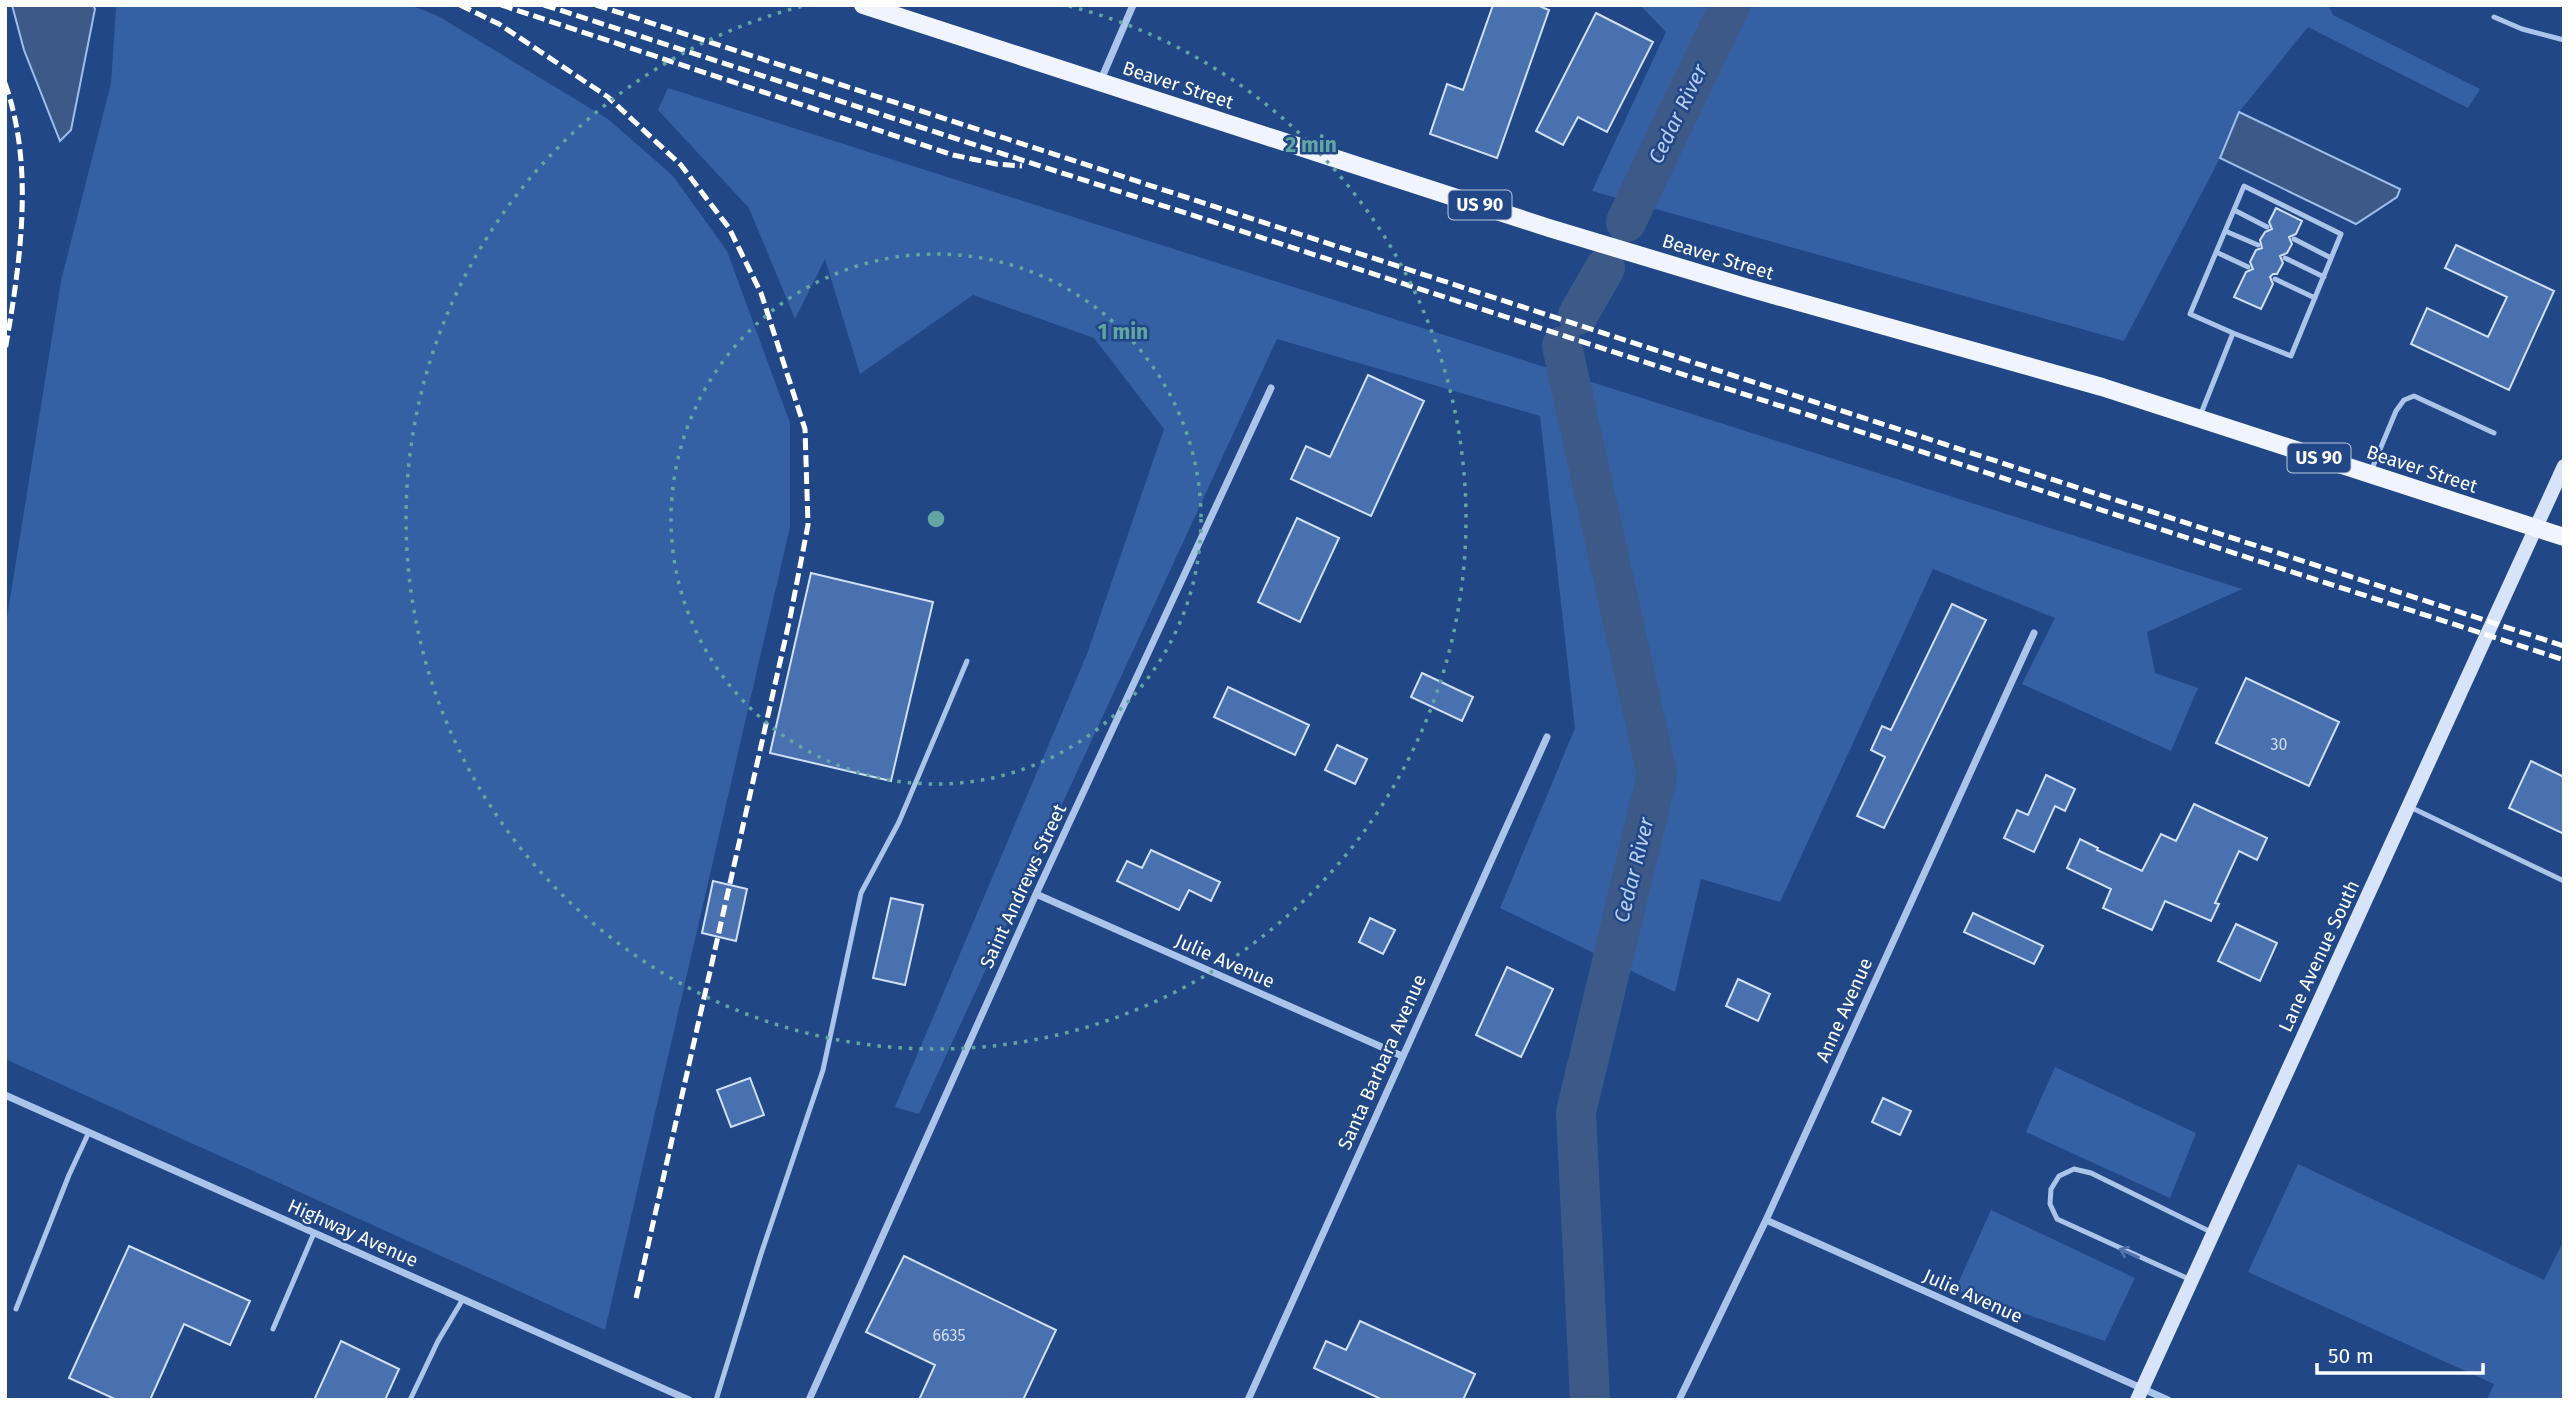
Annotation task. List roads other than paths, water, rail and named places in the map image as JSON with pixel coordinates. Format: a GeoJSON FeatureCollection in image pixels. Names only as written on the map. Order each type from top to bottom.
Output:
{"type":"FeatureCollection","features":[{"type":"Feature","properties":{"kind":"main road","name":"Beaver Street"},"geometry":{"type":"LineString","coordinates":[[863,5],[1575,236],[1745,287],[2102,387],[2564,537]]}},
{"type":"Feature","properties":{"kind":"main road","name":"Lane Avenue South"},"geometry":{"type":"LineString","coordinates":[[2139,1394],[2564,466]]}},
{"type":"Feature","properties":{"kind":"street"},"geometry":{"type":"LineString","coordinates":[[1100,82],[1133,5]]}},
{"type":"Feature","properties":{"kind":"street","name":"Saint Andrews Street"},"geometry":{"type":"LineString","coordinates":[[809,1400],[1036,894],[1271,388]]}},
{"type":"Feature","properties":{"kind":"street","name":"Anne Avenue"},"geometry":{"type":"LineString","coordinates":[[1679,1400],[1766,1220],[2034,633]]}},
{"type":"Feature","properties":{"kind":"street","name":"Santa Barbara Avenue"},"geometry":{"type":"LineString","coordinates":[[1248,1400],[1547,737]]}},
{"type":"Feature","properties":{"kind":"street","name":"Julie Avenue"},"geometry":{"type":"LineString","coordinates":[[1036,894],[1402,1056]]}},
{"type":"Feature","properties":{"kind":"street","name":"Highway Avenue"},"geometry":{"type":"LineString","coordinates":[[5,1095],[689,1400]]}},
{"type":"Feature","properties":{"kind":"street","name":"Julie Avenue"},"geometry":{"type":"LineString","coordinates":[[1766,1220],[2139,1394],[2168,1400]]}},
{"type":"Feature","properties":{"kind":"lane"},"geometry":{"type":"LineString","coordinates":[[2494,17],[2522,29],[2564,40]]}},
{"type":"Feature","properties":{"kind":"lane"},"geometry":{"type":"LineString","coordinates":[[2244,186],[2341,234],[2291,355],[2190,314],[2234,211],[2244,186]]}},
{"type":"Feature","properties":{"kind":"lane"},"geometry":{"type":"LineString","coordinates":[[2234,211],[2267,227]]}},
{"type":"Feature","properties":{"kind":"lane"},"geometry":{"type":"LineString","coordinates":[[2225,231],[2258,245]]}},
{"type":"Feature","properties":{"kind":"lane"},"geometry":{"type":"LineString","coordinates":[[2294,239],[2331,258]]}},
{"type":"Feature","properties":{"kind":"lane"},"geometry":{"type":"LineString","coordinates":[[2216,252],[2248,267]]}},
{"type":"Feature","properties":{"kind":"lane"},"geometry":{"type":"LineString","coordinates":[[2285,258],[2323,276]]}},
{"type":"Feature","properties":{"kind":"lane"},"geometry":{"type":"LineString","coordinates":[[2275,279],[2315,298]]}},
{"type":"Feature","properties":{"kind":"lane"},"geometry":{"type":"LineString","coordinates":[[2199,419],[2233,333]]}},
{"type":"Feature","properties":{"kind":"lane"},"geometry":{"type":"LineString","coordinates":[[2370,474],[2396,411],[2404,400],[2414,396],[2494,433]]}},
{"type":"Feature","properties":{"kind":"lane"},"geometry":{"type":"LineString","coordinates":[[716,1400],[761,1254],[823,1070],[861,892],[899,822],[967,661]]}},
{"type":"Feature","properties":{"kind":"lane"},"geometry":{"type":"LineString","coordinates":[[2409,806],[2564,881]]}},
{"type":"Feature","properties":{"kind":"lane"},"geometry":{"type":"LineString","coordinates":[[16,1309],[89,1132]]}},
{"type":"Feature","properties":{"kind":"lane"},"geometry":{"type":"LineString","coordinates":[[2192,1280],[2057,1219],[2050,1204],[2052,1189],[2059,1175],[2074,1169],[2091,1173],[2213,1233]]}},
{"type":"Feature","properties":{"kind":"lane"},"geometry":{"type":"LineString","coordinates":[[273,1329],[314,1233]]}},
{"type":"Feature","properties":{"kind":"lane"},"geometry":{"type":"LineString","coordinates":[[410,1400],[438,1341],[463,1299]]}},
{"type":"Feature","properties":{"kind":"waterway","name":"Cedar River"},"geometry":{"type":"LineString","coordinates":[[1626,222],[1730,5]]}},
{"type":"Feature","properties":{"kind":"waterway","name":"Cedar River"},"geometry":{"type":"LineString","coordinates":[[1578,315],[1605,268]]}},
{"type":"Feature","properties":{"kind":"waterway","name":"Cedar River"},"geometry":{"type":"LineString","coordinates":[[1562,346],[1657,775],[1576,1112],[1590,1400]]}},
{"type":"Feature","properties":{"kind":"railway"},"geometry":{"type":"LineString","coordinates":[[460,5],[499,24],[608,97],[681,165],[729,228],[761,293],[805,429],[808,525],[790,618],[635,1303]]}},
{"type":"Feature","properties":{"kind":"railway"},"geometry":{"type":"LineString","coordinates":[[501,5],[953,155],[996,164],[1022,166]]}},
{"type":"Feature","properties":{"kind":"railway"},"geometry":{"type":"LineString","coordinates":[[544,5],[2564,660]]}},
{"type":"Feature","properties":{"kind":"railway"},"geometry":{"type":"LineString","coordinates":[[596,5],[2564,646]]}},
{"type":"Feature","properties":{"kind":"railway"},"geometry":{"type":"LineString","coordinates":[[5,83],[20,148],[22,182],[20,250],[5,351]]}}]}
